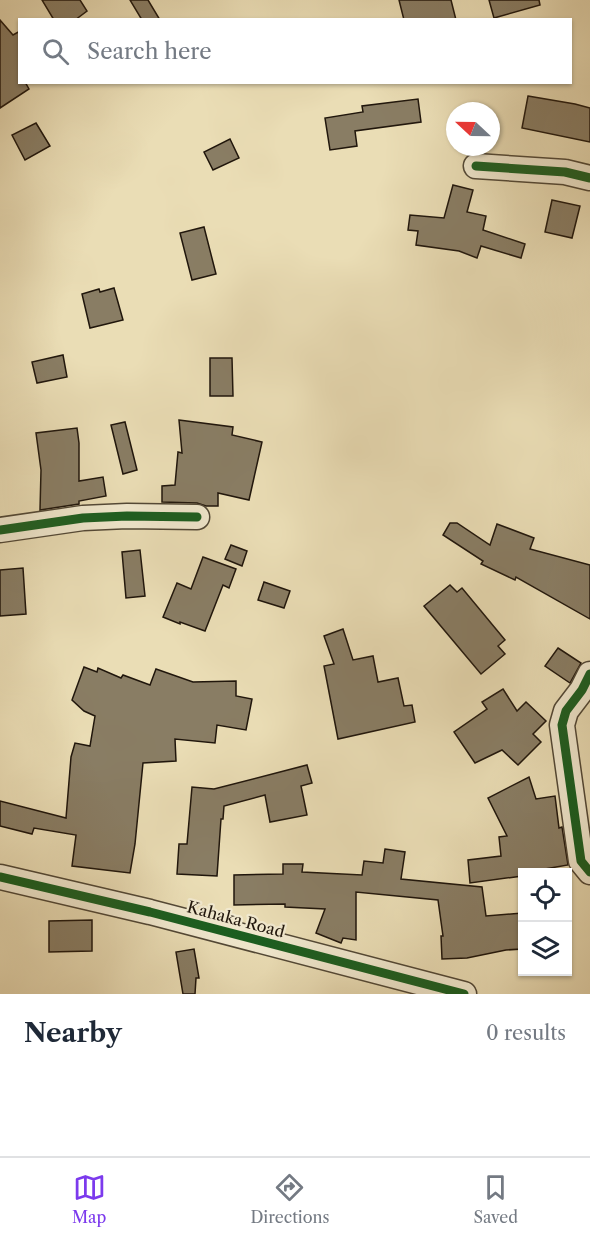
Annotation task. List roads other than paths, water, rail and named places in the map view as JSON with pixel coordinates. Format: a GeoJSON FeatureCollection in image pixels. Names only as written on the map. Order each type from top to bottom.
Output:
{"type":"FeatureCollection","features":[{"type":"Feature","properties":{"kind":"street"},"geometry":{"type":"LineString","coordinates":[[476,166],[565,172],[590,178]]}},
{"type":"Feature","properties":{"kind":"street"},"geometry":{"type":"LineString","coordinates":[[0,530],[83,518],[197,517]]}},
{"type":"Feature","properties":{"kind":"street"},"geometry":{"type":"LineString","coordinates":[[590,674],[582,690],[566,711],[562,725],[581,861],[590,872]]}},
{"type":"Feature","properties":{"kind":"street","name":"Kahaka Road"},"geometry":{"type":"LineString","coordinates":[[0,878],[150,912],[464,994]]}}]}
